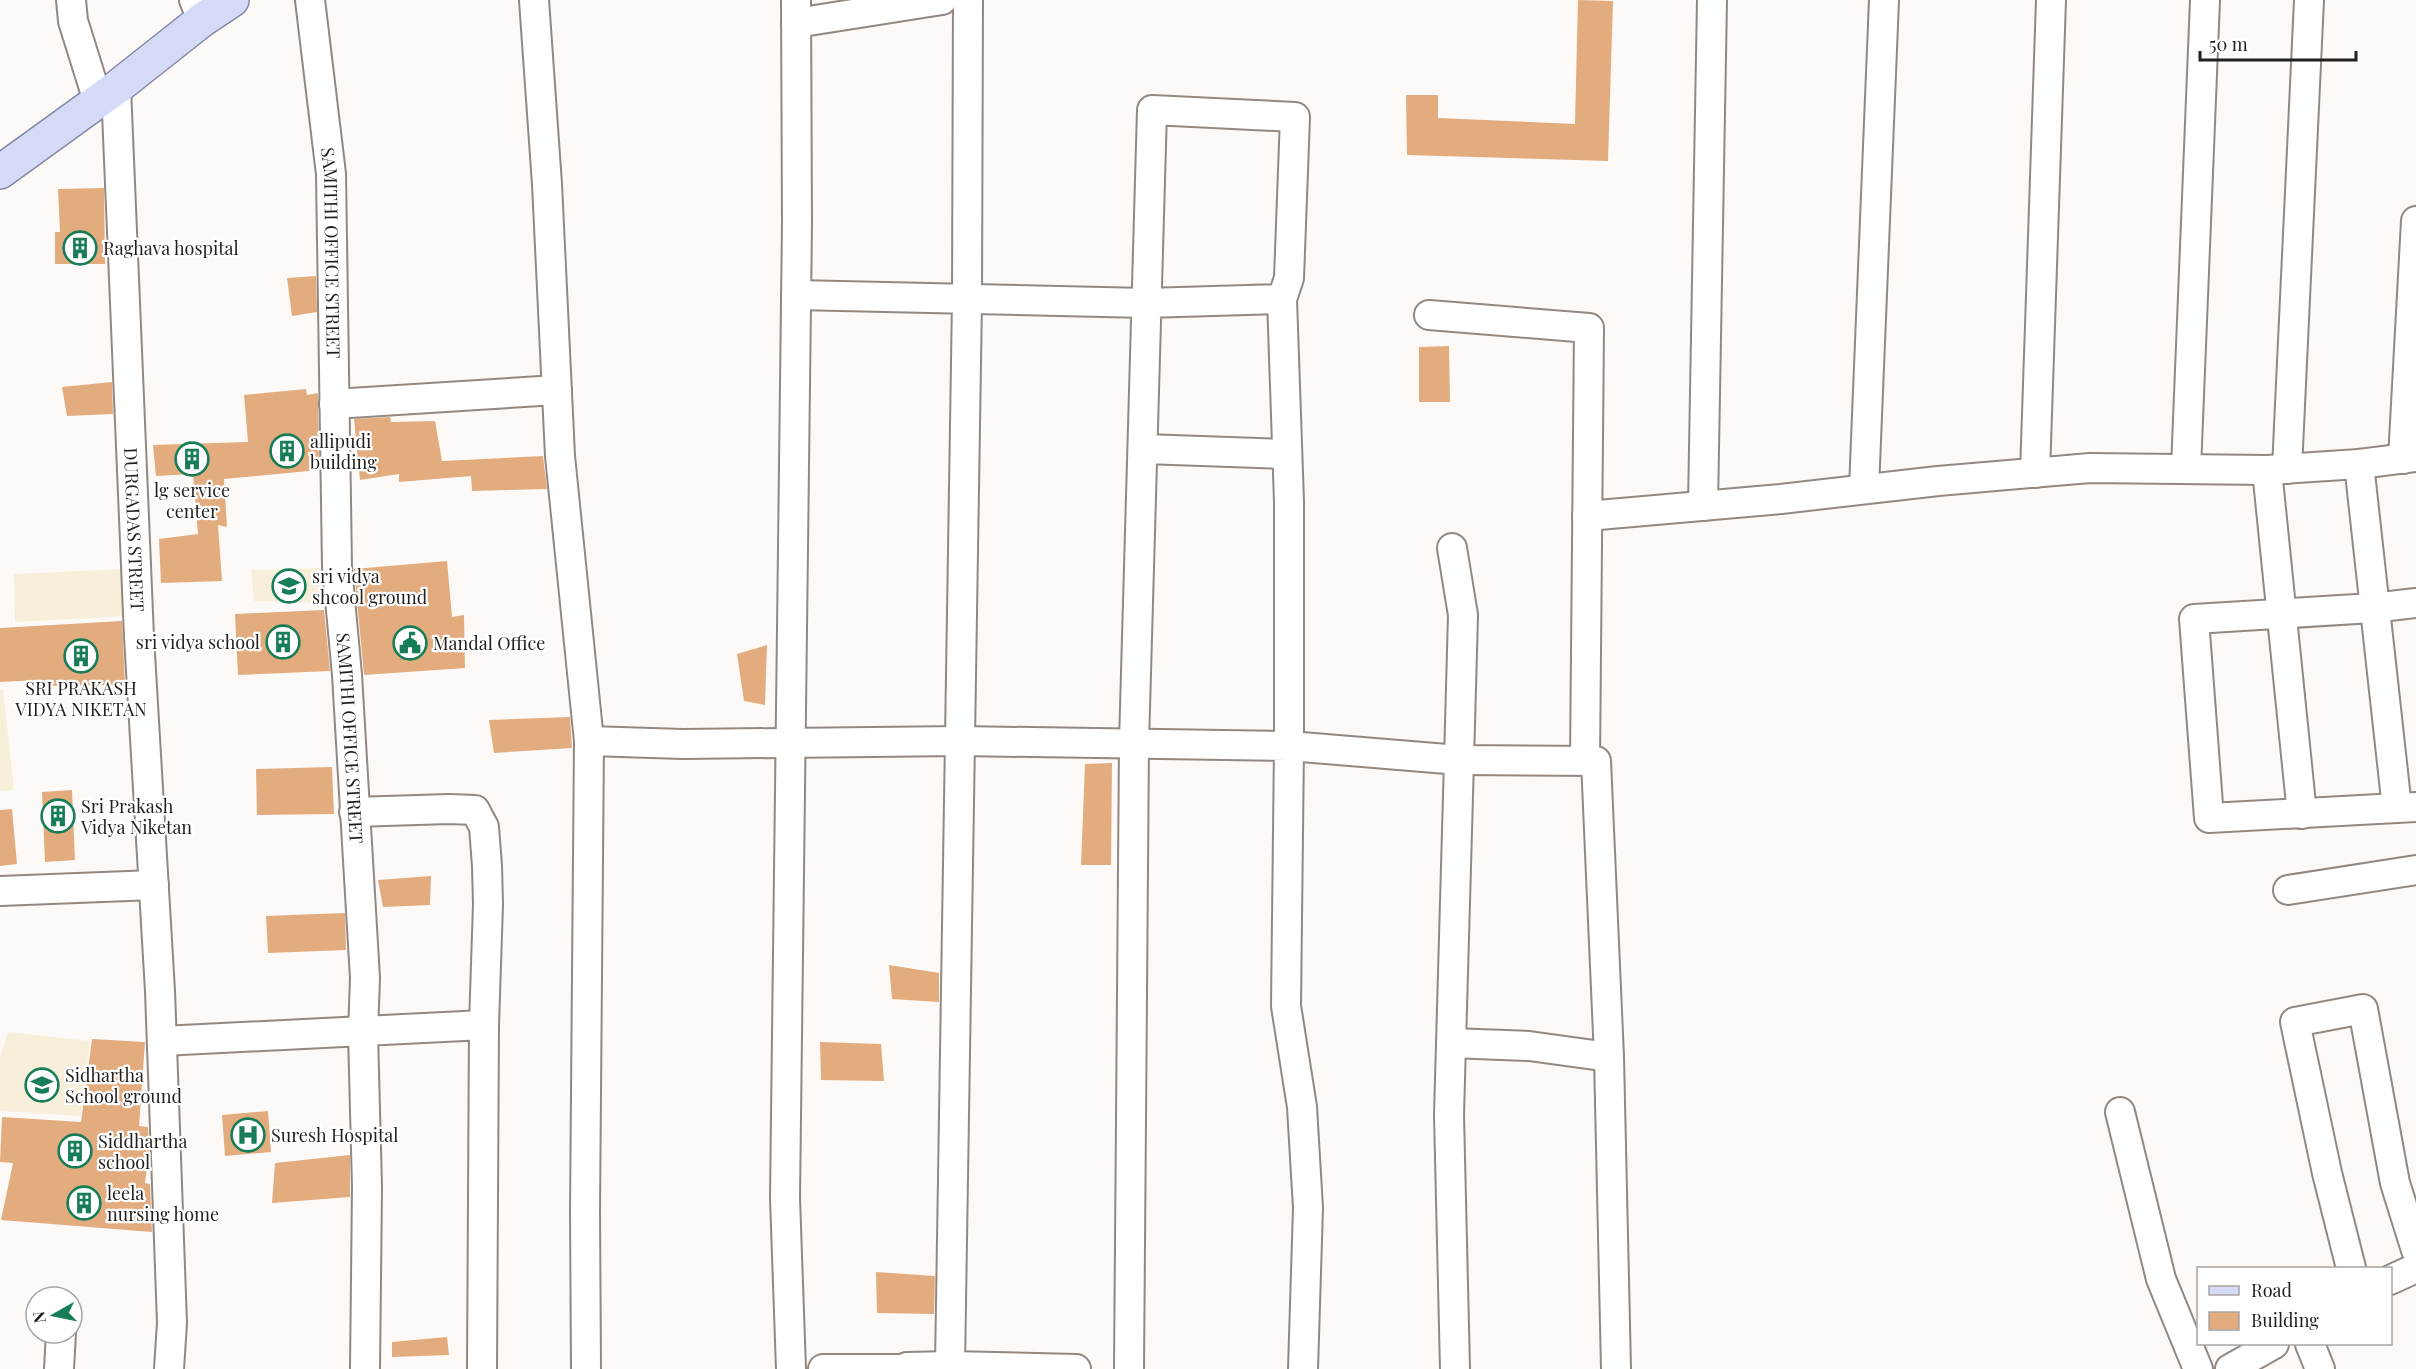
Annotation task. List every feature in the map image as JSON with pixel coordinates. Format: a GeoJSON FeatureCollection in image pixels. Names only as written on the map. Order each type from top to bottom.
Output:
{"type":"FeatureCollection","features":[{"type":"Feature","properties":{"kind":"main road"},"geometry":{"type":"LineString","coordinates":[[0,172],[107,94],[198,10],[232,0]]}},
{"type":"Feature","properties":{"kind":"street","name":"DURGADAS STREET"},"geometry":{"type":"LineString","coordinates":[[70,0],[73,21],[107,94],[162,1041],[172,1323],[169,1369]]}},
{"type":"Feature","properties":{"kind":"street","name":"SAMITHI OFFICE STREET"},"geometry":{"type":"LineString","coordinates":[[310,0],[331,174],[337,567],[347,675],[365,978],[363,1033],[367,1187],[365,1369]]}},
{"type":"Feature","properties":{"kind":"street"},"geometry":{"type":"LineString","coordinates":[[534,0],[547,184],[560,456],[589,741],[585,1198],[586,1369]]}},
{"type":"Feature","properties":{"kind":"street"},"geometry":{"type":"LineString","coordinates":[[792,1369],[785,1198],[796,295],[796,12],[942,0]]}},
{"type":"Feature","properties":{"kind":"street"},"geometry":{"type":"LineString","coordinates":[[950,1366],[967,300],[968,0]]}},
{"type":"Feature","properties":{"kind":"street"},"geometry":{"type":"LineString","coordinates":[[1703,506],[1712,0]]}},
{"type":"Feature","properties":{"kind":"street"},"geometry":{"type":"LineString","coordinates":[[1864,489],[1884,0]]}},
{"type":"Feature","properties":{"kind":"street"},"geometry":{"type":"LineString","coordinates":[[2035,473],[2051,0]]}},
{"type":"Feature","properties":{"kind":"street"},"geometry":{"type":"LineString","coordinates":[[2186,469],[2205,0]]}},
{"type":"Feature","properties":{"kind":"street"},"geometry":{"type":"LineString","coordinates":[[2302,814],[2283,613],[2277,469],[2309,0]]}},
{"type":"Feature","properties":{"kind":"street"},"geometry":{"type":"LineString","coordinates":[[1129,1369],[1134,743],[1152,110],[1295,117],[1289,278],[1282,299],[1289,502],[1286,1006],[1302,1107],[1308,1208],[1303,1369]]}},
{"type":"Feature","properties":{"kind":"street"},"geometry":{"type":"LineString","coordinates":[[1587,516],[2090,468],[2277,469],[2359,464],[2409,458],[2416,220]]}},
{"type":"Feature","properties":{"kind":"street"},"geometry":{"type":"LineString","coordinates":[[796,295],[1146,303],[1282,299]]}},
{"type":"Feature","properties":{"kind":"street"},"geometry":{"type":"LineString","coordinates":[[1429,315],[1589,328],[1585,761]]}},
{"type":"Feature","properties":{"kind":"street"},"geometry":{"type":"LineString","coordinates":[[334,404],[557,390]]}},
{"type":"Feature","properties":{"kind":"street"},"geometry":{"type":"LineString","coordinates":[[1144,449],[1286,454]]}},
{"type":"Feature","properties":{"kind":"street"},"geometry":{"type":"LineString","coordinates":[[2359,464],[2373,608],[2406,808],[2209,818],[2194,619],[2373,608],[2416,603]]}},
{"type":"Feature","properties":{"kind":"street"},"geometry":{"type":"LineString","coordinates":[[1452,548],[1463,615],[1449,1115],[1455,1369]]}},
{"type":"Feature","properties":{"kind":"street"},"geometry":{"type":"LineString","coordinates":[[589,741],[683,744],[960,741],[1289,746],[1459,760],[1596,761],[1609,1058],[1616,1369]]}},
{"type":"Feature","properties":{"kind":"street"},"geometry":{"type":"LineString","coordinates":[[354,812],[475,810],[484,827],[488,904],[484,1025],[482,1369]]}},
{"type":"Feature","properties":{"kind":"street"},"geometry":{"type":"LineString","coordinates":[[2288,890],[2416,870]]}},
{"type":"Feature","properties":{"kind":"street"},"geometry":{"type":"LineString","coordinates":[[0,891],[154,885]]}},
{"type":"Feature","properties":{"kind":"street"},"geometry":{"type":"LineString","coordinates":[[2350,1267],[2327,1173],[2295,1022],[2363,1009],[2395,1183],[2416,1250]]}},
{"type":"Feature","properties":{"kind":"street"},"geometry":{"type":"LineString","coordinates":[[162,1041],[363,1033],[484,1025]]}},
{"type":"Feature","properties":{"kind":"street"},"geometry":{"type":"LineString","coordinates":[[1451,1042],[1529,1046],[1609,1058]]}},
{"type":"Feature","properties":{"kind":"street"},"geometry":{"type":"LineString","coordinates":[[2120,1112],[2161,1279],[2198,1369]]}},
{"type":"Feature","properties":{"kind":"street"},"geometry":{"type":"LineString","coordinates":[[2392,1280],[2416,1268]]}},
{"type":"Feature","properties":{"kind":"street"},"geometry":{"type":"LineString","coordinates":[[59,1369],[60,1345]]}},
{"type":"Feature","properties":{"kind":"street"},"geometry":{"type":"LineString","coordinates":[[2230,1369],[2272,1345]]}},
{"type":"Feature","properties":{"kind":"street"},"geometry":{"type":"LineString","coordinates":[[2310,1345],[2319,1369]]}},
{"type":"Feature","properties":{"kind":"street"},"geometry":{"type":"LineString","coordinates":[[823,1369],[950,1366],[1076,1369]]}},
{"type":"Feature","properties":{"kind":"shaded area","name":"sri vidya shcool ground"},"geometry":{"type":"Polygon","coordinates":[[[322,568],[330,603],[254,601],[251,570],[322,568]]]}},
{"type":"Feature","properties":{"kind":"shaded area"},"geometry":{"type":"Polygon","coordinates":[[[126,569],[127,616],[15,622],[14,574],[126,569]]]}},
{"type":"Feature","properties":{"kind":"shaded area"},"geometry":{"type":"Polygon","coordinates":[[[3,689],[14,790],[0,791],[0,690],[3,689]]]}},
{"type":"Feature","properties":{"kind":"shaded area","name":"Sidhartha School ground"},"geometry":{"type":"Polygon","coordinates":[[[8,1032],[90,1041],[81,1116],[0,1111],[0,1058],[8,1032]]]}},
{"type":"Feature","properties":{"kind":"building"},"geometry":{"type":"Polygon","coordinates":[[[1578,0],[1613,1],[1608,161],[1407,155],[1406,95],[1438,95],[1438,118],[1575,124],[1578,0]]]}},
{"type":"Feature","properties":{"kind":"building"},"geometry":{"type":"Polygon","coordinates":[[[104,188],[105,264],[55,264],[55,232],[60,232],[58,189],[104,188]]]}},
{"type":"Feature","properties":{"kind":"building"},"geometry":{"type":"Polygon","coordinates":[[[316,276],[317,312],[292,316],[287,278],[316,276]]]}},
{"type":"Feature","properties":{"kind":"building"},"geometry":{"type":"Polygon","coordinates":[[[1449,346],[1450,402],[1419,402],[1419,347],[1449,346]]]}},
{"type":"Feature","properties":{"kind":"building"},"geometry":{"type":"Polygon","coordinates":[[[112,382],[113,414],[67,416],[62,387],[112,382]]]}},
{"type":"Feature","properties":{"kind":"building"},"geometry":{"type":"Polygon","coordinates":[[[306,389],[307,395],[318,393],[319,470],[224,479],[227,527],[218,525],[222,581],[161,583],[159,539],[198,534],[193,474],[156,476],[153,445],[248,442],[244,395],[306,389]]]}},
{"type":"Feature","properties":{"kind":"building"},"geometry":{"type":"Polygon","coordinates":[[[390,417],[391,422],[435,421],[442,461],[543,456],[547,489],[472,491],[471,476],[399,482],[399,474],[360,480],[354,419],[390,417]]]}},
{"type":"Feature","properties":{"kind":"building","name":"Mandal Office"},"geometry":{"type":"Polygon","coordinates":[[[447,561],[452,617],[464,615],[465,668],[364,675],[354,569],[447,561]]]}},
{"type":"Feature","properties":{"kind":"building","name":"sri vidya school"},"geometry":{"type":"Polygon","coordinates":[[[324,610],[330,671],[238,675],[235,614],[324,610]]]}},
{"type":"Feature","properties":{"kind":"building","name":"SRI PRAKASH VIDYA NIKETAN"},"geometry":{"type":"Polygon","coordinates":[[[122,621],[125,685],[38,686],[38,680],[0,682],[0,628],[122,621]]]}},
{"type":"Feature","properties":{"kind":"building"},"geometry":{"type":"Polygon","coordinates":[[[767,645],[765,705],[744,701],[737,654],[767,645]]]}},
{"type":"Feature","properties":{"kind":"building"},"geometry":{"type":"Polygon","coordinates":[[[570,717],[572,748],[494,753],[489,720],[570,717]]]}},
{"type":"Feature","properties":{"kind":"building"},"geometry":{"type":"Polygon","coordinates":[[[1112,763],[1111,865],[1081,865],[1085,764],[1112,763]]]}},
{"type":"Feature","properties":{"kind":"building"},"geometry":{"type":"Polygon","coordinates":[[[332,767],[334,814],[257,815],[256,769],[332,767]]]}},
{"type":"Feature","properties":{"kind":"building"},"geometry":{"type":"Polygon","coordinates":[[[72,790],[75,860],[45,862],[42,792],[72,790]]]}},
{"type":"Feature","properties":{"kind":"building"},"geometry":{"type":"Polygon","coordinates":[[[12,809],[17,864],[0,866],[0,810],[12,809]]]}},
{"type":"Feature","properties":{"kind":"building"},"geometry":{"type":"Polygon","coordinates":[[[431,876],[430,905],[383,907],[378,880],[431,876]]]}},
{"type":"Feature","properties":{"kind":"building"},"geometry":{"type":"Polygon","coordinates":[[[345,913],[346,950],[268,953],[266,916],[345,913]]]}},
{"type":"Feature","properties":{"kind":"building"},"geometry":{"type":"Polygon","coordinates":[[[889,965],[939,973],[939,1002],[892,999],[889,965]]]}},
{"type":"Feature","properties":{"kind":"building"},"geometry":{"type":"Polygon","coordinates":[[[92,1039],[145,1042],[139,1126],[148,1127],[149,1151],[145,1183],[150,1184],[152,1232],[1,1220],[13,1163],[0,1162],[2,1117],[81,1122],[92,1039]]]}},
{"type":"Feature","properties":{"kind":"building"},"geometry":{"type":"Polygon","coordinates":[[[820,1042],[881,1044],[884,1081],[821,1080],[820,1042]]]}},
{"type":"Feature","properties":{"kind":"building"},"geometry":{"type":"Polygon","coordinates":[[[268,1111],[271,1152],[225,1156],[222,1115],[268,1111]]]}},
{"type":"Feature","properties":{"kind":"building"},"geometry":{"type":"Polygon","coordinates":[[[350,1155],[350,1197],[272,1203],[275,1163],[350,1155]]]}},
{"type":"Feature","properties":{"kind":"building"},"geometry":{"type":"Polygon","coordinates":[[[876,1272],[935,1276],[934,1314],[877,1313],[876,1272]]]}},
{"type":"Feature","properties":{"kind":"building"},"geometry":{"type":"Polygon","coordinates":[[[447,1337],[449,1355],[392,1357],[392,1342],[447,1337]]]}},
{"type":"Feature","properties":{"kind":"place","name":"Raghava hospital"},"geometry":{"type":"Point","coordinates":[80,248]}},
{"type":"Feature","properties":{"kind":"place","name":"allipudi building"},"geometry":{"type":"Point","coordinates":[287,451]}},
{"type":"Feature","properties":{"kind":"place","name":"lg service center"},"geometry":{"type":"Point","coordinates":[192,459]}},
{"type":"Feature","properties":{"kind":"place","name":"sri vidya shcool ground"},"geometry":{"type":"Point","coordinates":[289,586]}},
{"type":"Feature","properties":{"kind":"place","name":"sri vidya school"},"geometry":{"type":"Point","coordinates":[283,642]}},
{"type":"Feature","properties":{"kind":"place","name":"Mandal Office"},"geometry":{"type":"Point","coordinates":[410,643]}},
{"type":"Feature","properties":{"kind":"place","name":"SRI PRAKASH VIDYA NIKETAN"},"geometry":{"type":"Point","coordinates":[81,656]}},
{"type":"Feature","properties":{"kind":"place","name":"Sri Prakash Vidya Niketan"},"geometry":{"type":"Point","coordinates":[58,816]}},
{"type":"Feature","properties":{"kind":"place","name":"Sidhartha School ground"},"geometry":{"type":"Point","coordinates":[42,1085]}},
{"type":"Feature","properties":{"kind":"place","name":"Suresh Hospital"},"geometry":{"type":"Point","coordinates":[248,1135]}},
{"type":"Feature","properties":{"kind":"place","name":"Siddhartha school"},"geometry":{"type":"Point","coordinates":[75,1151]}},
{"type":"Feature","properties":{"kind":"place","name":"leela nursing home"},"geometry":{"type":"Point","coordinates":[84,1203]}}]}
